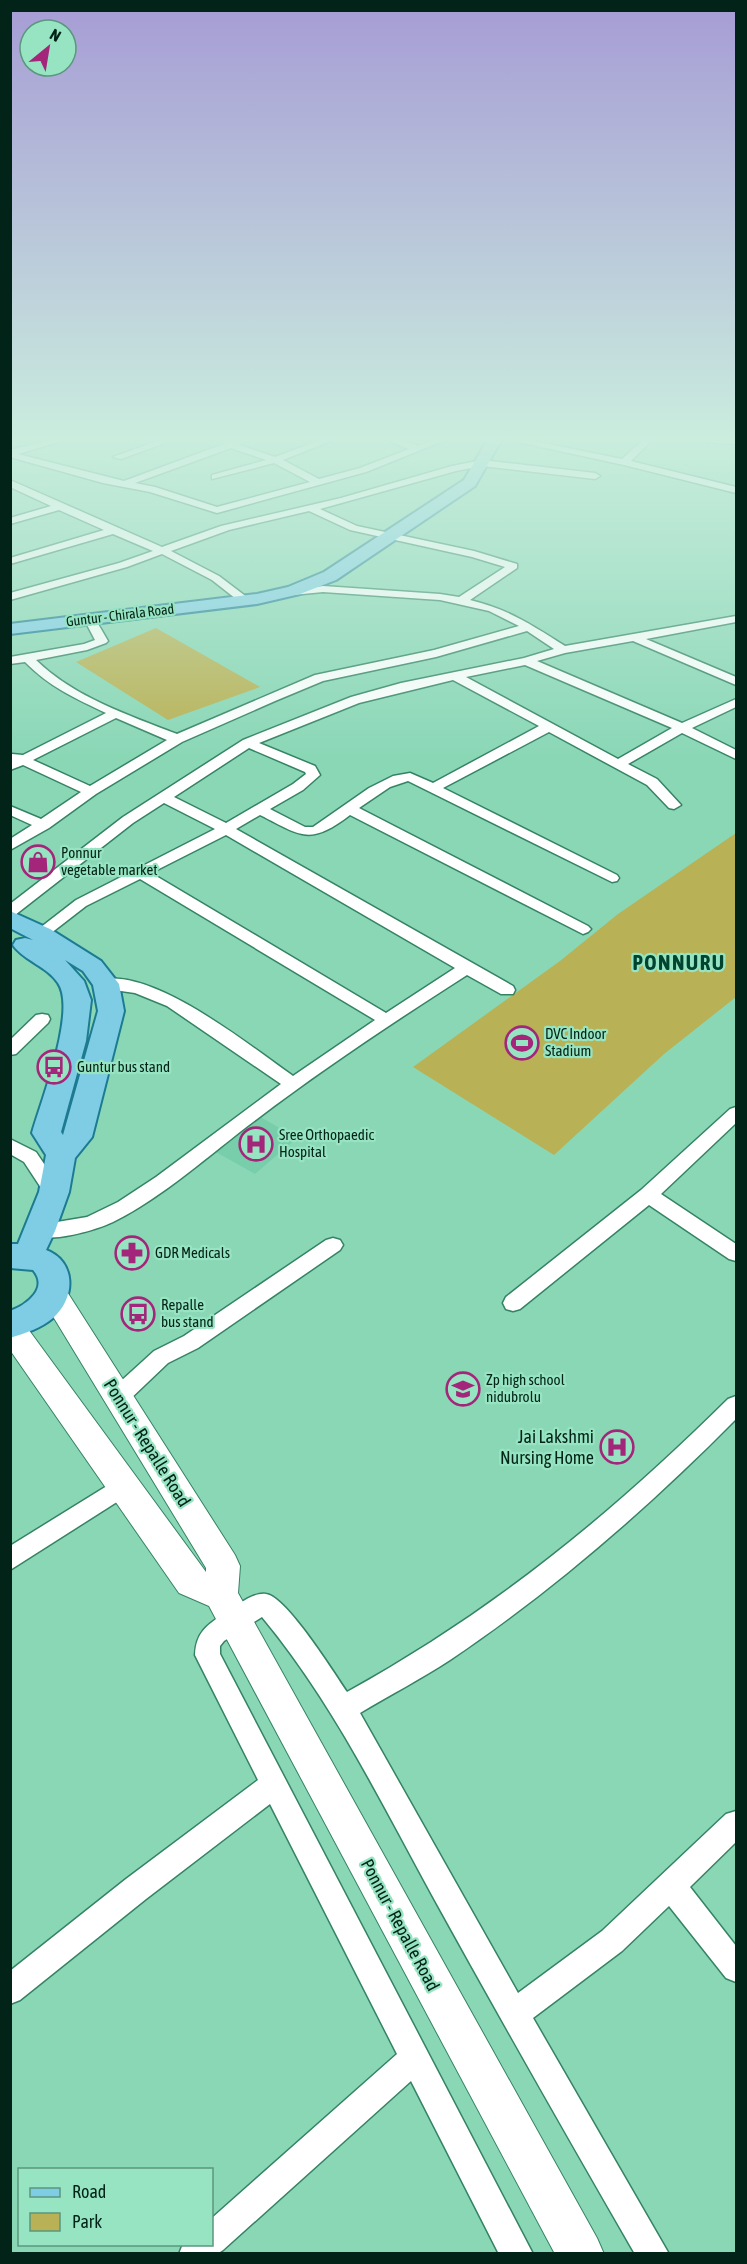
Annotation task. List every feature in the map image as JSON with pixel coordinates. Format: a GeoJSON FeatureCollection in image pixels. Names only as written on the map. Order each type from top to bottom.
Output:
{"type":"FeatureCollection","features":[{"type":"Feature","properties":{"kind":"main road","name":"Guntur - Chirala Road"},"geometry":{"type":"LineString","coordinates":[[10,629],[286,594],[311,586],[330,576],[379,545]]}},
{"type":"Feature","properties":{"kind":"main road"},"geometry":{"type":"LineString","coordinates":[[10,918],[41,933],[92,966],[106,984],[111,1011],[78,1137],[61,1154],[54,1192],[26,1248],[51,1269],[55,1277],[54,1295],[50,1303],[33,1318],[10,1325],[190,1582],[236,1620]]}},
{"type":"Feature","properties":{"kind":"main road"},"geometry":{"type":"LineString","coordinates":[[10,937],[54,963],[71,981],[78,1000],[73,1041],[45,1133],[61,1154]]}},
{"type":"Feature","properties":{"kind":"main road","name":"Ponnur - Repalle Road"},"geometry":{"type":"LineString","coordinates":[[54,1295],[223,1566],[236,1620],[461,2037],[581,2253]]}},
{"type":"Feature","properties":{"kind":"street"},"geometry":{"type":"LineString","coordinates":[[10,561],[67,545]]}},
{"type":"Feature","properties":{"kind":"street"},"geometry":{"type":"LineString","coordinates":[[146,545],[231,587],[244,600]]}},
{"type":"Feature","properties":{"kind":"street"},"geometry":{"type":"LineString","coordinates":[[10,597],[182,545]]}},
{"type":"Feature","properties":{"kind":"street"},"geometry":{"type":"LineString","coordinates":[[431,545],[513,566],[461,601]]}},
{"type":"Feature","properties":{"kind":"street"},"geometry":{"type":"LineString","coordinates":[[286,594],[323,589],[440,597],[461,601],[493,609],[528,627],[563,650]]}},
{"type":"Feature","properties":{"kind":"street"},"geometry":{"type":"LineString","coordinates":[[10,661],[87,647],[102,641],[90,619]]}},
{"type":"Feature","properties":{"kind":"street"},"geometry":{"type":"LineString","coordinates":[[10,912],[128,820],[248,743],[355,700],[401,687],[633,636],[734,621]]}},
{"type":"Feature","properties":{"kind":"street"},"geometry":{"type":"LineString","coordinates":[[10,846],[92,791],[177,739],[319,678],[436,653],[528,627]]}},
{"type":"Feature","properties":{"kind":"street"},"geometry":{"type":"LineString","coordinates":[[633,636],[736,681]]}},
{"type":"Feature","properties":{"kind":"street"},"geometry":{"type":"LineString","coordinates":[[28,658],[48,678],[66,690],[177,739]]}},
{"type":"Feature","properties":{"kind":"street"},"geometry":{"type":"LineString","coordinates":[[526,661],[682,728],[736,755]]}},
{"type":"Feature","properties":{"kind":"street"},"geometry":{"type":"LineString","coordinates":[[455,675],[652,782],[674,805]]}},
{"type":"Feature","properties":{"kind":"street"},"geometry":{"type":"LineString","coordinates":[[319,678],[355,700]]}},
{"type":"Feature","properties":{"kind":"street"},"geometry":{"type":"LineString","coordinates":[[618,764],[682,728],[736,703]]}},
{"type":"Feature","properties":{"kind":"street"},"geometry":{"type":"LineString","coordinates":[[14,760],[116,713]]}},
{"type":"Feature","properties":{"kind":"street"},"geometry":{"type":"LineString","coordinates":[[434,788],[548,727]]}},
{"type":"Feature","properties":{"kind":"street"},"geometry":{"type":"LineString","coordinates":[[41,933],[81,903],[142,874],[226,829],[310,778],[313,771],[248,743]]}},
{"type":"Feature","properties":{"kind":"street"},"geometry":{"type":"LineString","coordinates":[[14,760],[92,791]]}},
{"type":"Feature","properties":{"kind":"street"},"geometry":{"type":"LineString","coordinates":[[260,810],[309,832],[322,828],[383,785],[401,777],[410,777],[612,878]]}},
{"type":"Feature","properties":{"kind":"street"},"geometry":{"type":"LineString","coordinates":[[164,797],[226,829],[507,990]]}},
{"type":"Feature","properties":{"kind":"street"},"geometry":{"type":"LineString","coordinates":[[350,809],[583,929]]}},
{"type":"Feature","properties":{"kind":"street"},"geometry":{"type":"LineString","coordinates":[[10,810],[44,825]]}},
{"type":"Feature","properties":{"kind":"street"},"geometry":{"type":"LineString","coordinates":[[142,874],[386,1020]]}},
{"type":"Feature","properties":{"kind":"street"},"geometry":{"type":"LineString","coordinates":[[26,1248],[105,1217],[146,1192],[293,1084],[466,968]]}},
{"type":"Feature","properties":{"kind":"street"},"geometry":{"type":"LineString","coordinates":[[106,984],[138,988],[172,1002],[293,1084]]}},
{"type":"Feature","properties":{"kind":"street"},"geometry":{"type":"LineString","coordinates":[[10,1050],[42,1019]]}},
{"type":"Feature","properties":{"kind":"street"},"geometry":{"type":"LineString","coordinates":[[513,1303],[648,1195],[736,1113]]}},
{"type":"Feature","properties":{"kind":"street"},"geometry":{"type":"LineString","coordinates":[[10,1145],[30,1157],[54,1192]]}},
{"type":"Feature","properties":{"kind":"street"},"geometry":{"type":"LineString","coordinates":[[648,1195],[736,1254]]}},
{"type":"Feature","properties":{"kind":"street"},"geometry":{"type":"LineString","coordinates":[[118,1396],[161,1358],[191,1342],[333,1245]]}},
{"type":"Feature","properties":{"kind":"street"},"geometry":{"type":"LineString","coordinates":[[343,1708],[441,1651],[537,1581],[648,1490],[736,1405]]}},
{"type":"Feature","properties":{"kind":"street"},"geometry":{"type":"LineString","coordinates":[[10,1559],[123,1486]]}},
{"type":"Feature","properties":{"kind":"street"},"geometry":{"type":"LineString","coordinates":[[517,2253],[207,1655],[208,1642],[215,1633],[260,1605],[267,1605],[295,1638],[343,1708],[514,2014],[653,2253]]}},
{"type":"Feature","properties":{"kind":"street"},"geometry":{"type":"LineString","coordinates":[[10,1990],[273,1785]]}},
{"type":"Feature","properties":{"kind":"street"},"geometry":{"type":"LineString","coordinates":[[514,2014],[612,1941],[736,1824]]}},
{"type":"Feature","properties":{"kind":"street"},"geometry":{"type":"LineString","coordinates":[[671,1886],[736,1968]]}},
{"type":"Feature","properties":{"kind":"street"},"geometry":{"type":"LineString","coordinates":[[213,2238],[416,2058]]}},
{"type":"Feature","properties":{"kind":"shaded area","name":"Sree Orthopaedic Hospital"},"geometry":{"type":"Polygon","coordinates":[[[257,1115],[297,1138],[255,1174],[214,1151],[257,1115]]]}},
{"type":"Feature","properties":{"kind":"green space"},"geometry":{"type":"Polygon","coordinates":[[[156,628],[260,687],[168,720],[76,662],[156,628]]]}},
{"type":"Feature","properties":{"kind":"green space"},"geometry":{"type":"Polygon","coordinates":[[[736,833],[736,997],[664,1054],[554,1155],[413,1067],[560,961],[618,914],[736,833]]]}},
{"type":"Feature","properties":{"kind":"place","name":"Ponnur vegetable market"},"geometry":{"type":"Point","coordinates":[38,862]}},
{"type":"Feature","properties":{"kind":"place","name":"DVC Indoor Stadium"},"geometry":{"type":"Point","coordinates":[522,1043]}},
{"type":"Feature","properties":{"kind":"place","name":"Guntur bus stand"},"geometry":{"type":"Point","coordinates":[54,1067]}},
{"type":"Feature","properties":{"kind":"place","name":"Sree Orthopaedic Hospital"},"geometry":{"type":"Point","coordinates":[256,1144]}},
{"type":"Feature","properties":{"kind":"place","name":"GDR Medicals"},"geometry":{"type":"Point","coordinates":[132,1253]}},
{"type":"Feature","properties":{"kind":"place","name":"Repalle bus stand"},"geometry":{"type":"Point","coordinates":[138,1314]}},
{"type":"Feature","properties":{"kind":"place","name":"Zp high school nidubrolu"},"geometry":{"type":"Point","coordinates":[463,1389]}},
{"type":"Feature","properties":{"kind":"place","name":"Jai Lakshmi Nursing Home"},"geometry":{"type":"Point","coordinates":[617,1447]}},
{"type":"Feature","properties":{"kind":"district","name":"PONNURU"},"geometry":{"type":"Point","coordinates":[679,963]}}]}
